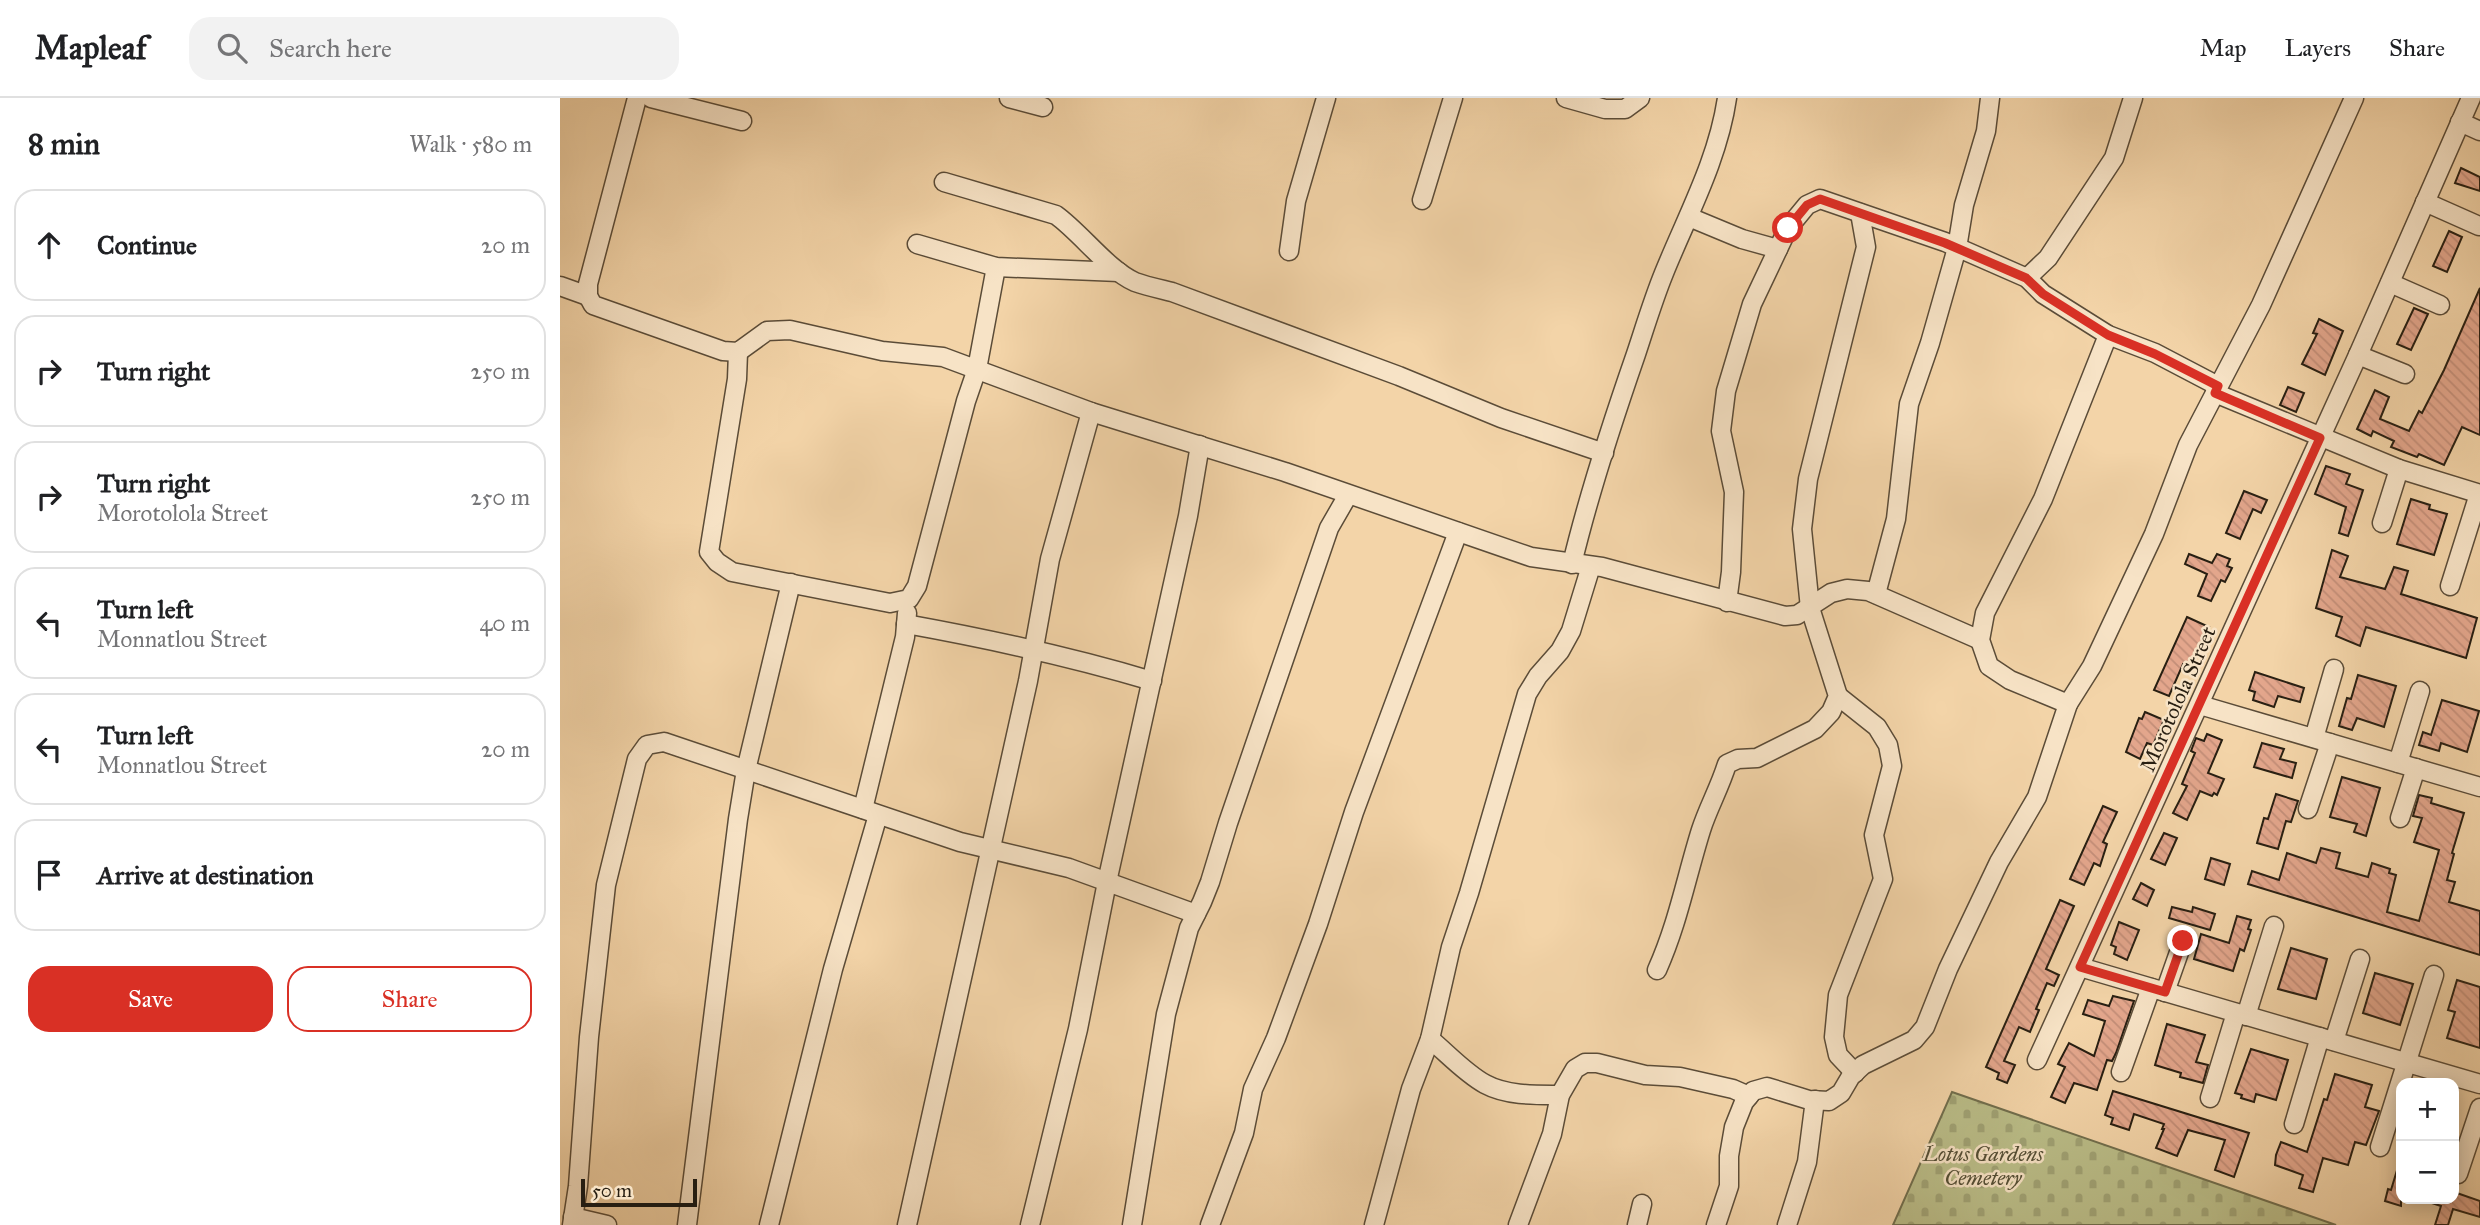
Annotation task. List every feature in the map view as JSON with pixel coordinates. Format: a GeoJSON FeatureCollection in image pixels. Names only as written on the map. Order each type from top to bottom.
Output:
{"type":"FeatureCollection","features":[{"type":"Feature","properties":{"kind":"street"},"geometry":{"type":"LineString","coordinates":[[637,98],[588,284],[588,296],[593,305],[723,351],[738,352],[767,331],[790,330],[882,351],[943,357],[1091,412],[1200,445],[1531,557],[1591,566],[1786,616],[1797,615],[1821,598],[1847,589],[1868,590],[1980,640]]}},
{"type":"Feature","properties":{"kind":"street"},"geometry":{"type":"LineString","coordinates":[[650,98],[742,121]]}},
{"type":"Feature","properties":{"kind":"street"},"geometry":{"type":"LineString","coordinates":[[1009,98],[1043,107]]}},
{"type":"Feature","properties":{"kind":"street"},"geometry":{"type":"LineString","coordinates":[[1289,251],[1296,201],[1326,98]]}},
{"type":"Feature","properties":{"kind":"street"},"geometry":{"type":"LineString","coordinates":[[1422,200],[1453,98]]}},
{"type":"Feature","properties":{"kind":"street"},"geometry":{"type":"LineString","coordinates":[[1566,98],[1605,109],[1625,110],[1640,98]]}},
{"type":"Feature","properties":{"kind":"street"},"geometry":{"type":"LineString","coordinates":[[1572,564],[1604,453],[1664,274],[1689,217],[1724,118],[1727,98]]}},
{"type":"Feature","properties":{"kind":"street"},"geometry":{"type":"LineString","coordinates":[[1877,594],[1896,519],[1909,404],[1958,248],[1964,205],[1986,131],[1990,98]]}},
{"type":"Feature","properties":{"kind":"street"},"geometry":{"type":"LineString","coordinates":[[2026,278],[2048,258],[2114,158],[2133,98]]}},
{"type":"Feature","properties":{"kind":"street"},"geometry":{"type":"LineString","coordinates":[[1716,1225],[1729,1186],[1729,1156],[1734,1127],[1744,1102],[1753,1091],[1767,1087],[1815,1100],[1829,1101],[1840,1093],[1854,1073],[1883,1054],[1914,1041],[1925,1027],[1948,970],[1999,862],[2037,797],[2068,704],[2092,666],[2154,534],[2188,445],[2261,305],[2354,98]]}},
{"type":"Feature","properties":{"kind":"street","name":"Morotolola Street"},"geometry":{"type":"LineString","coordinates":[[2037,1060],[2358,355],[2471,98]]}},
{"type":"Feature","properties":{"kind":"street"},"geometry":{"type":"LineString","coordinates":[[2460,122],[2480,131]]}},
{"type":"Feature","properties":{"kind":"street"},"geometry":{"type":"LineString","coordinates":[[944,182],[1056,215],[1119,272],[1134,282],[1171,292],[1399,376],[1501,418],[1604,453]]}},
{"type":"Feature","properties":{"kind":"street"},"geometry":{"type":"LineString","coordinates":[[1727,602],[1734,492],[1721,431],[1726,391],[1752,304],[1778,248],[1788,228],[1807,205],[1820,199],[1958,248],[2026,278],[2043,294],[2108,335],[2155,354],[2216,390],[2320,438],[2399,470],[2480,494],[2450,586]]}},
{"type":"Feature","properties":{"kind":"street"},"geometry":{"type":"LineString","coordinates":[[2425,202],[2479,226]]}},
{"type":"Feature","properties":{"kind":"street"},"geometry":{"type":"LineString","coordinates":[[1854,1073],[1838,1055],[1834,1037],[1838,995],[1883,879],[1874,835],[1892,766],[1888,745],[1877,727],[1838,696],[1810,608],[1802,528],[1808,479],[1866,247],[1860,213]]}},
{"type":"Feature","properties":{"kind":"street"},"geometry":{"type":"LineString","coordinates":[[1689,217],[1742,239],[1778,248]]}},
{"type":"Feature","properties":{"kind":"street"},"geometry":{"type":"LineString","coordinates":[[1866,247],[1897,226]]}},
{"type":"Feature","properties":{"kind":"street"},"geometry":{"type":"LineString","coordinates":[[917,244],[996,268],[1119,272]]}},
{"type":"Feature","properties":{"kind":"street"},"geometry":{"type":"LineString","coordinates":[[769,1225],[871,812],[909,599],[917,586],[977,369],[996,268]]}},
{"type":"Feature","properties":{"kind":"street"},"geometry":{"type":"LineString","coordinates":[[2390,283],[2440,305]]}},
{"type":"Feature","properties":{"kind":"street"},"geometry":{"type":"LineString","coordinates":[[560,286],[588,296]]}},
{"type":"Feature","properties":{"kind":"street"},"geometry":{"type":"LineString","coordinates":[[2068,704],[2010,680],[1989,666],[1980,640],[1985,613],[2043,499],[2108,335]]}},
{"type":"Feature","properties":{"kind":"street"},"geometry":{"type":"LineString","coordinates":[[738,352],[737,379],[709,552],[717,562],[732,572],[890,603],[909,599]]}},
{"type":"Feature","properties":{"kind":"street"},"geometry":{"type":"LineString","coordinates":[[2358,355],[2405,374]]}},
{"type":"Feature","properties":{"kind":"street"},"geometry":{"type":"LineString","coordinates":[[907,1225],[1034,650],[1050,559],[1091,412]]}},
{"type":"Feature","properties":{"kind":"street"},"geometry":{"type":"LineString","coordinates":[[1030,1225],[1078,1029],[1107,882],[1188,516],[1200,445]]}},
{"type":"Feature","properties":{"kind":"street"},"geometry":{"type":"LineString","coordinates":[[2382,523],[2399,470]]}},
{"type":"Feature","properties":{"kind":"street"},"geometry":{"type":"LineString","coordinates":[[1132,1225],[1166,1014],[1189,928],[1210,881],[1329,528],[1348,495]]}},
{"type":"Feature","properties":{"kind":"street"},"geometry":{"type":"LineString","coordinates":[[1210,1225],[1244,1133],[1253,1089],[1281,1026],[1354,812],[1458,531]]}},
{"type":"Feature","properties":{"kind":"street"},"geometry":{"type":"LineString","coordinates":[[1374,1225],[1411,1089],[1430,1039],[1451,947],[1527,694],[1538,676],[1560,651],[1571,631],[1591,566]]}},
{"type":"Feature","properties":{"kind":"street"},"geometry":{"type":"LineString","coordinates":[[687,1225],[746,770],[791,583]]}},
{"type":"Feature","properties":{"kind":"street"},"geometry":{"type":"LineString","coordinates":[[906,624],[1034,650],[1153,681]]}},
{"type":"Feature","properties":{"kind":"street"},"geometry":{"type":"LineString","coordinates":[[2308,809],[2334,669]]}},
{"type":"Feature","properties":{"kind":"street"},"geometry":{"type":"LineString","coordinates":[[2398,763],[2420,691]]}},
{"type":"Feature","properties":{"kind":"street"},"geometry":{"type":"LineString","coordinates":[[1657,970],[1673,934],[1702,827],[1727,764],[1738,759],[1757,758],[1815,729],[1831,712],[1838,696]]}},
{"type":"Feature","properties":{"kind":"street"},"geometry":{"type":"LineString","coordinates":[[2200,705],[2480,787]]}},
{"type":"Feature","properties":{"kind":"street"},"geometry":{"type":"LineString","coordinates":[[607,1225],[572,1221],[578,1186],[589,1037],[606,885],[637,759],[647,745],[664,742],[960,842],[1069,868],[1196,914]]}},
{"type":"Feature","properties":{"kind":"street"},"geometry":{"type":"LineString","coordinates":[[2400,818],[2416,768]]}},
{"type":"Feature","properties":{"kind":"street"},"geometry":{"type":"LineString","coordinates":[[2210,1098],[2274,926]]}},
{"type":"Feature","properties":{"kind":"street"},"geometry":{"type":"LineString","coordinates":[[2121,1072],[2183,941]]}},
{"type":"Feature","properties":{"kind":"street"},"geometry":{"type":"LineString","coordinates":[[2294,1124],[2360,959]]}},
{"type":"Feature","properties":{"kind":"street"},"geometry":{"type":"LineString","coordinates":[[2080,967],[2480,1084]]}},
{"type":"Feature","properties":{"kind":"street"},"geometry":{"type":"LineString","coordinates":[[2380,1147],[2434,975]]}},
{"type":"Feature","properties":{"kind":"street"},"geometry":{"type":"LineString","coordinates":[[1430,1039],[1487,1086],[1524,1095],[1560,1095]]}},
{"type":"Feature","properties":{"kind":"street"},"geometry":{"type":"LineString","coordinates":[[1518,1225],[1552,1134],[1560,1095],[1575,1069],[1585,1063],[1597,1063],[1645,1076],[1680,1077],[1733,1089],[1749,1096]]}},
{"type":"Feature","properties":{"kind":"street"},"geometry":{"type":"LineString","coordinates":[[1787,1225],[1807,1162],[1815,1100]]}},
{"type":"Feature","properties":{"kind":"street"},"geometry":{"type":"LineString","coordinates":[[2459,1171],[2480,1108]]}},
{"type":"Feature","properties":{"kind":"street"},"geometry":{"type":"LineString","coordinates":[[1637,1225],[1642,1204]]}},
{"type":"Feature","properties":{"kind":"green space","name":"Lotus Gardens Cemetery"},"geometry":{"type":"Polygon","coordinates":[[[1952,1092],[2336,1225],[1893,1225],[1952,1092]]]}},
{"type":"Feature","properties":{"kind":"building"},"geometry":{"type":"Polygon","coordinates":[[[2461,168],[2480,177],[2480,191],[2455,183],[2461,168]]]}},
{"type":"Feature","properties":{"kind":"building"},"geometry":{"type":"Polygon","coordinates":[[[2449,231],[2462,237],[2447,272],[2433,266],[2449,231]]]}},
{"type":"Feature","properties":{"kind":"building"},"geometry":{"type":"Polygon","coordinates":[[[2480,288],[2480,435],[2462,427],[2444,465],[2419,454],[2417,457],[2391,447],[2394,441],[2373,431],[2371,436],[2357,429],[2375,390],[2389,397],[2380,419],[2409,431],[2419,411],[2422,413],[2444,370],[2480,288]]]}},
{"type":"Feature","properties":{"kind":"building"},"geometry":{"type":"Polygon","coordinates":[[[2414,308],[2428,314],[2411,350],[2397,344],[2414,308]]]}},
{"type":"Feature","properties":{"kind":"building"},"geometry":{"type":"Polygon","coordinates":[[[2319,319],[2343,331],[2325,375],[2302,364],[2317,334],[2313,333],[2319,319]]]}},
{"type":"Feature","properties":{"kind":"building"},"geometry":{"type":"Polygon","coordinates":[[[2288,387],[2304,393],[2296,412],[2280,405],[2288,387]]]}},
{"type":"Feature","properties":{"kind":"building"},"geometry":{"type":"Polygon","coordinates":[[[2326,466],[2350,474],[2346,484],[2363,490],[2348,536],[2339,533],[2346,507],[2315,494],[2326,466]]]}},
{"type":"Feature","properties":{"kind":"building"},"geometry":{"type":"Polygon","coordinates":[[[2244,491],[2267,500],[2261,513],[2253,509],[2240,539],[2226,533],[2244,491]]]}},
{"type":"Feature","properties":{"kind":"building"},"geometry":{"type":"Polygon","coordinates":[[[2411,499],[2430,505],[2429,509],[2447,514],[2434,555],[2397,544],[2411,499]]]}},
{"type":"Feature","properties":{"kind":"building"},"geometry":{"type":"Polygon","coordinates":[[[2332,550],[2348,556],[2340,577],[2385,589],[2394,567],[2408,571],[2401,594],[2477,618],[2466,658],[2366,627],[2360,646],[2336,636],[2342,617],[2316,608],[2332,550]]]}},
{"type":"Feature","properties":{"kind":"building"},"geometry":{"type":"Polygon","coordinates":[[[2189,554],[2212,563],[2217,554],[2230,559],[2227,566],[2232,568],[2225,582],[2221,580],[2211,601],[2198,596],[2207,574],[2185,564],[2189,554]]]}},
{"type":"Feature","properties":{"kind":"building"},"geometry":{"type":"Polygon","coordinates":[[[2187,617],[2209,627],[2191,668],[2183,664],[2169,696],[2154,690],[2187,617]]]}},
{"type":"Feature","properties":{"kind":"building"},"geometry":{"type":"Polygon","coordinates":[[[2255,672],[2304,688],[2300,702],[2278,696],[2274,707],[2253,700],[2255,692],[2249,690],[2255,672]]]}},
{"type":"Feature","properties":{"kind":"building"},"geometry":{"type":"Polygon","coordinates":[[[2358,675],[2396,686],[2384,727],[2357,718],[2352,730],[2339,726],[2347,698],[2351,699],[2358,675]]]}},
{"type":"Feature","properties":{"kind":"building"},"geometry":{"type":"Polygon","coordinates":[[[2442,700],[2479,711],[2467,752],[2441,743],[2439,751],[2419,745],[2423,732],[2431,735],[2442,700]]]}},
{"type":"Feature","properties":{"kind":"building"},"geometry":{"type":"Polygon","coordinates":[[[2145,712],[2164,720],[2153,745],[2147,743],[2140,759],[2126,752],[2139,718],[2142,719],[2145,712]]]}},
{"type":"Feature","properties":{"kind":"building"},"geometry":{"type":"Polygon","coordinates":[[[2207,734],[2222,740],[2208,773],[2224,779],[2217,795],[2214,793],[2212,796],[2200,791],[2187,820],[2173,813],[2187,786],[2182,784],[2195,753],[2191,751],[2196,738],[2204,741],[2207,734]]]}},
{"type":"Feature","properties":{"kind":"building"},"geometry":{"type":"Polygon","coordinates":[[[2262,743],[2284,749],[2280,759],[2296,763],[2292,778],[2254,767],[2262,743]]]}},
{"type":"Feature","properties":{"kind":"building"},"geometry":{"type":"Polygon","coordinates":[[[2342,777],[2380,788],[2366,836],[2354,832],[2357,824],[2330,817],[2342,777]]]}},
{"type":"Feature","properties":{"kind":"building"},"geometry":{"type":"Polygon","coordinates":[[[2276,794],[2298,801],[2291,822],[2286,821],[2278,849],[2257,843],[2264,818],[2268,819],[2276,794]]]}},
{"type":"Feature","properties":{"kind":"building"},"geometry":{"type":"Polygon","coordinates":[[[2419,795],[2432,798],[2431,803],[2464,813],[2447,880],[2455,882],[2449,902],[2480,911],[2480,955],[2248,884],[2252,871],[2279,880],[2287,853],[2316,863],[2321,848],[2340,853],[2336,868],[2368,877],[2372,863],[2390,869],[2389,873],[2396,875],[2387,912],[2419,921],[2439,850],[2414,842],[2422,818],[2413,816],[2419,795]]]}},
{"type":"Feature","properties":{"kind":"building"},"geometry":{"type":"Polygon","coordinates":[[[2103,806],[2117,812],[2103,842],[2107,844],[2100,866],[2094,863],[2084,885],[2070,879],[2103,806]]]}},
{"type":"Feature","properties":{"kind":"building"},"geometry":{"type":"Polygon","coordinates":[[[2164,833],[2177,838],[2165,865],[2151,859],[2164,833]]]}},
{"type":"Feature","properties":{"kind":"building"},"geometry":{"type":"Polygon","coordinates":[[[2211,858],[2230,864],[2224,885],[2205,879],[2211,858]]]}},
{"type":"Feature","properties":{"kind":"building"},"geometry":{"type":"Polygon","coordinates":[[[2141,883],[2154,890],[2147,906],[2133,899],[2141,883]]]}},
{"type":"Feature","properties":{"kind":"building"},"geometry":{"type":"Polygon","coordinates":[[[2060,900],[2074,906],[2046,969],[2059,975],[2054,986],[2047,983],[2030,1032],[2019,1027],[2004,1061],[2015,1065],[2007,1083],[1997,1079],[1999,1073],[1986,1067],[2060,900]]]}},
{"type":"Feature","properties":{"kind":"building"},"geometry":{"type":"Polygon","coordinates":[[[2172,907],[2192,912],[2193,907],[2215,914],[2210,930],[2169,918],[2172,907]]]}},
{"type":"Feature","properties":{"kind":"building"},"geometry":{"type":"Polygon","coordinates":[[[2237,916],[2251,920],[2248,929],[2251,930],[2244,951],[2240,949],[2233,971],[2194,959],[2201,934],[2229,943],[2237,916]]]}},
{"type":"Feature","properties":{"kind":"building"},"geometry":{"type":"Polygon","coordinates":[[[2119,922],[2139,930],[2127,960],[2114,954],[2116,947],[2111,945],[2119,922]]]}},
{"type":"Feature","properties":{"kind":"building"},"geometry":{"type":"Polygon","coordinates":[[[2291,948],[2327,959],[2316,999],[2278,989],[2291,948]]]}},
{"type":"Feature","properties":{"kind":"building"},"geometry":{"type":"Polygon","coordinates":[[[2375,973],[2413,984],[2400,1025],[2363,1013],[2375,973]]]}},
{"type":"Feature","properties":{"kind":"building"},"geometry":{"type":"Polygon","coordinates":[[[2457,980],[2480,987],[2480,1048],[2447,1038],[2455,1012],[2448,1010],[2457,980]]]}},
{"type":"Feature","properties":{"kind":"building"},"geometry":{"type":"Polygon","coordinates":[[[2113,996],[2134,1001],[2116,1053],[2112,1061],[2107,1060],[2097,1090],[2074,1083],[2065,1103],[2051,1097],[2065,1067],[2058,1064],[2069,1043],[2094,1056],[2105,1021],[2083,1014],[2088,1000],[2109,1006],[2113,996]]]}},
{"type":"Feature","properties":{"kind":"building"},"geometry":{"type":"Polygon","coordinates":[[[2167,1024],[2205,1035],[2196,1062],[2208,1065],[2203,1083],[2180,1077],[2181,1073],[2155,1065],[2167,1024]]]}},
{"type":"Feature","properties":{"kind":"building"},"geometry":{"type":"Polygon","coordinates":[[[2251,1049],[2288,1060],[2276,1100],[2256,1094],[2254,1102],[2235,1093],[2251,1049]]]}},
{"type":"Feature","properties":{"kind":"building"},"geometry":{"type":"Polygon","coordinates":[[[2335,1074],[2372,1085],[2365,1107],[2379,1111],[2366,1145],[2355,1142],[2348,1165],[2323,1158],[2313,1192],[2299,1188],[2303,1175],[2275,1165],[2276,1155],[2281,1142],[2307,1152],[2335,1074]]]}},
{"type":"Feature","properties":{"kind":"building"},"geometry":{"type":"Polygon","coordinates":[[[2113,1091],[2249,1133],[2234,1177],[2215,1170],[2225,1140],[2188,1130],[2177,1156],[2156,1148],[2164,1124],[2134,1114],[2129,1130],[2111,1124],[2113,1118],[2105,1115],[2113,1091]]]}},
{"type":"Feature","properties":{"kind":"building"},"geometry":{"type":"Polygon","coordinates":[[[2396,1174],[2396,1204],[2401,1206],[2385,1201],[2388,1189],[2391,1190],[2396,1174]]]}},
{"type":"Feature","properties":{"kind":"building"},"geometry":{"type":"Polygon","coordinates":[[[2459,1194],[2480,1201],[2480,1217],[2453,1209],[2448,1225],[2435,1225],[2441,1206],[2435,1204],[2459,1204],[2459,1194]]]}},
{"type":"Feature","properties":{"kind":"route"},"geometry":{"type":"LineString","coordinates":[[1788,228],[1807,205],[1820,199],[1945,243],[2026,278],[2043,294],[2108,335],[2155,354],[2218,386],[2215,393],[2320,438],[2080,967],[2165,992],[2183,941]]}}]}
